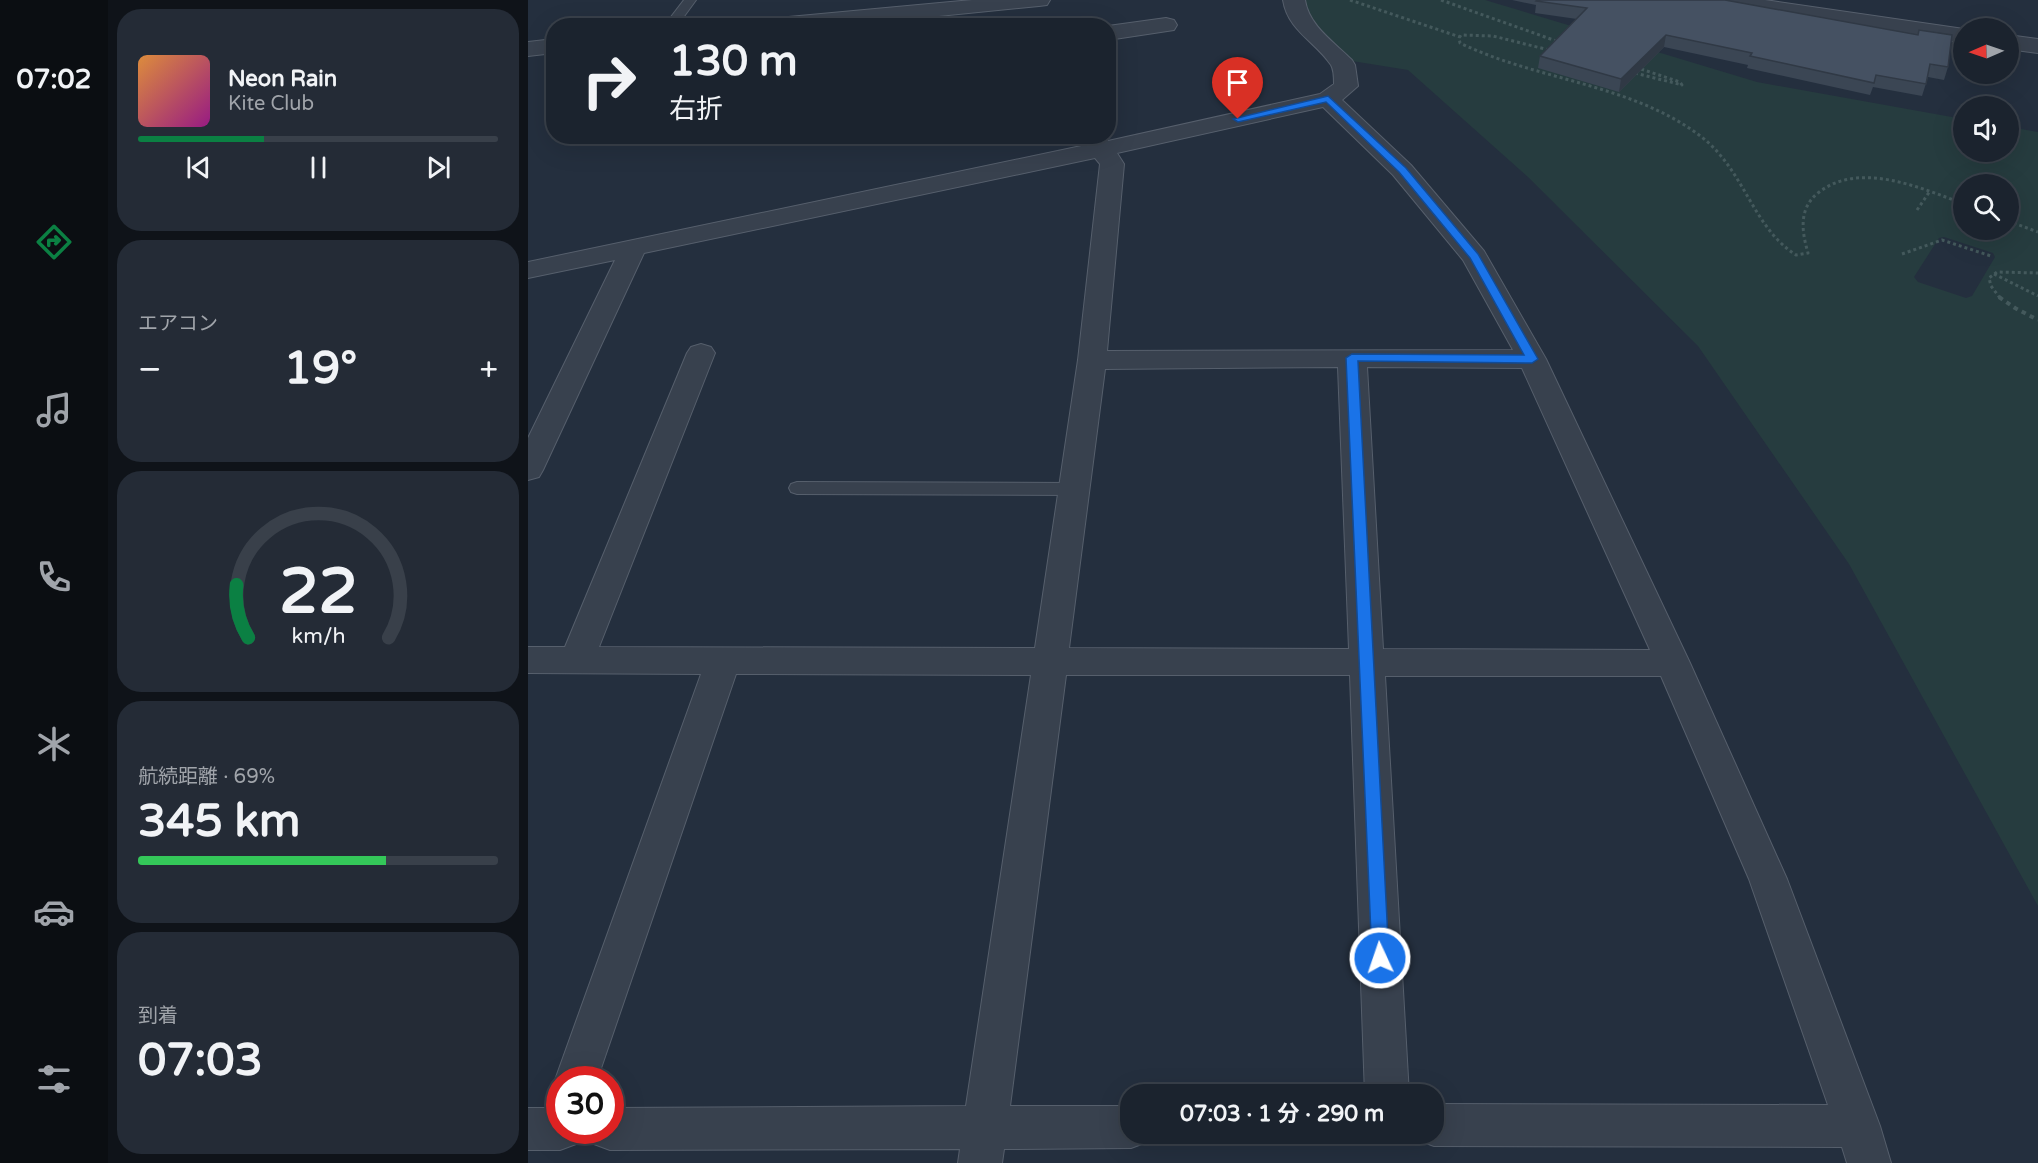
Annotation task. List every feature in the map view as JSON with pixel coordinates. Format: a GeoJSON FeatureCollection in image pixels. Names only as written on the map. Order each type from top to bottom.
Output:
{"type":"FeatureCollection","features":[{"type":"Feature","properties":{"kind":"street"},"geometry":{"type":"LineString","coordinates":[[1116,139],[1328,99],[1346,86],[1344,65],[1303,24],[1296,12],[1294,0]]}},
{"type":"Feature","properties":{"kind":"street"},"geometry":{"type":"LineString","coordinates":[[1722,0],[1953,34]]}},
{"type":"Feature","properties":{"kind":"street"},"geometry":{"type":"LineString","coordinates":[[879,18],[1032,7]]}},
{"type":"Feature","properties":{"kind":"street"},"geometry":{"type":"LineString","coordinates":[[1116,32],[1166,25]]}},
{"type":"Feature","properties":{"kind":"street"},"geometry":{"type":"LineString","coordinates":[[2019,43],[2038,46]]}},
{"type":"Feature","properties":{"kind":"street"},"geometry":{"type":"LineString","coordinates":[[528,49],[546,47]]}},
{"type":"Feature","properties":{"kind":"street"},"geometry":{"type":"LineString","coordinates":[[1328,99],[1402,170],[1474,257],[1532,359],[1673,663],[1768,879],[1864,1145],[1444,1125]]}},
{"type":"Feature","properties":{"kind":"street"},"geometry":{"type":"LineString","coordinates":[[528,270],[1093,144]]}},
{"type":"Feature","properties":{"kind":"street"},"geometry":{"type":"LineString","coordinates":[[982,1146],[1092,360],[1112,165],[1098,144]]}},
{"type":"Feature","properties":{"kind":"street"},"geometry":{"type":"LineString","coordinates":[[528,470],[634,247]]}},
{"type":"Feature","properties":{"kind":"street"},"geometry":{"type":"LineString","coordinates":[[578,660],[701,353]]}},
{"type":"Feature","properties":{"kind":"street"},"geometry":{"type":"LineString","coordinates":[[1352,358],[1386,1084]]}},
{"type":"Feature","properties":{"kind":"street"},"geometry":{"type":"LineString","coordinates":[[1092,360],[1532,359]]}},
{"type":"Feature","properties":{"kind":"street"},"geometry":{"type":"LineString","coordinates":[[528,660],[1673,663]]}},
{"type":"Feature","properties":{"kind":"street"},"geometry":{"type":"LineString","coordinates":[[581,1066],[723,661]]}},
{"type":"Feature","properties":{"kind":"street"},"geometry":{"type":"LineString","coordinates":[[528,1129],[546,1128]]}},
{"type":"Feature","properties":{"kind":"street"},"geometry":{"type":"LineString","coordinates":[[624,1130],[982,1146],[1120,1128]]}},
{"type":"Feature","properties":{"kind":"lane"},"geometry":{"type":"LineString","coordinates":[[676,18],[690,0]]}},
{"type":"Feature","properties":{"kind":"lane"},"geometry":{"type":"LineString","coordinates":[[797,488],[1074,489]]}},
{"type":"Feature","properties":{"kind":"path"},"geometry":{"type":"LineString","coordinates":[[1350,0],[1460,37],[1468,33],[1484,35],[1550,50]]}},
{"type":"Feature","properties":{"kind":"path"},"geometry":{"type":"LineString","coordinates":[[1441,0],[1561,43]]}},
{"type":"Feature","properties":{"kind":"path"},"geometry":{"type":"LineString","coordinates":[[1460,37],[1460,43],[1470,48],[1632,101],[1671,117],[1711,144],[1733,170],[1778,241],[1796,255],[1808,253],[1802,230],[1804,208],[1820,189],[1836,181],[1871,179],[1903,183],[1953,200]]}},
{"type":"Feature","properties":{"kind":"path"},"geometry":{"type":"LineString","coordinates":[[1628,71],[1682,86],[1680,82],[1637,68]]}},
{"type":"Feature","properties":{"kind":"path"},"geometry":{"type":"LineString","coordinates":[[1917,210],[1930,191]]}},
{"type":"Feature","properties":{"kind":"path"},"geometry":{"type":"LineString","coordinates":[[2019,225],[2038,232]]}},
{"type":"Feature","properties":{"kind":"path"},"geometry":{"type":"LineString","coordinates":[[1902,254],[1942,240],[1991,256]]}},
{"type":"Feature","properties":{"kind":"path"},"geometry":{"type":"LineString","coordinates":[[2038,273],[1997,272],[1989,278],[1990,289],[2005,303],[2038,320]]}},
{"type":"Feature","properties":{"kind":"path"},"geometry":{"type":"LineString","coordinates":[[1994,274],[2038,296]]}},
{"type":"Feature","properties":{"kind":"green space"},"geometry":{"type":"Polygon","coordinates":[[[1300,0],[1485,0],[1757,82],[1953,117],[1953,162],[2019,162],[2019,129],[2038,132],[2038,906],[1849,564],[1698,346],[1528,177],[1408,70],[1352,61],[1304,15],[1300,0]]]}},
{"type":"Feature","properties":{"kind":"building"},"geometry":{"type":"Polygon","coordinates":[[[1537,0],[1725,0],[1918,35],[1919,30],[1952,35],[1948,67],[1930,64],[1926,84],[1876,75],[1874,83],[1666,35],[1621,79],[1540,56],[1587,8],[1537,0]]]}},
{"type":"Feature","properties":{"kind":"route"},"geometry":{"type":"LineString","coordinates":[[1238,119],[1328,99],[1402,170],[1474,257],[1532,359],[1352,358],[1380,958]]}}]}
